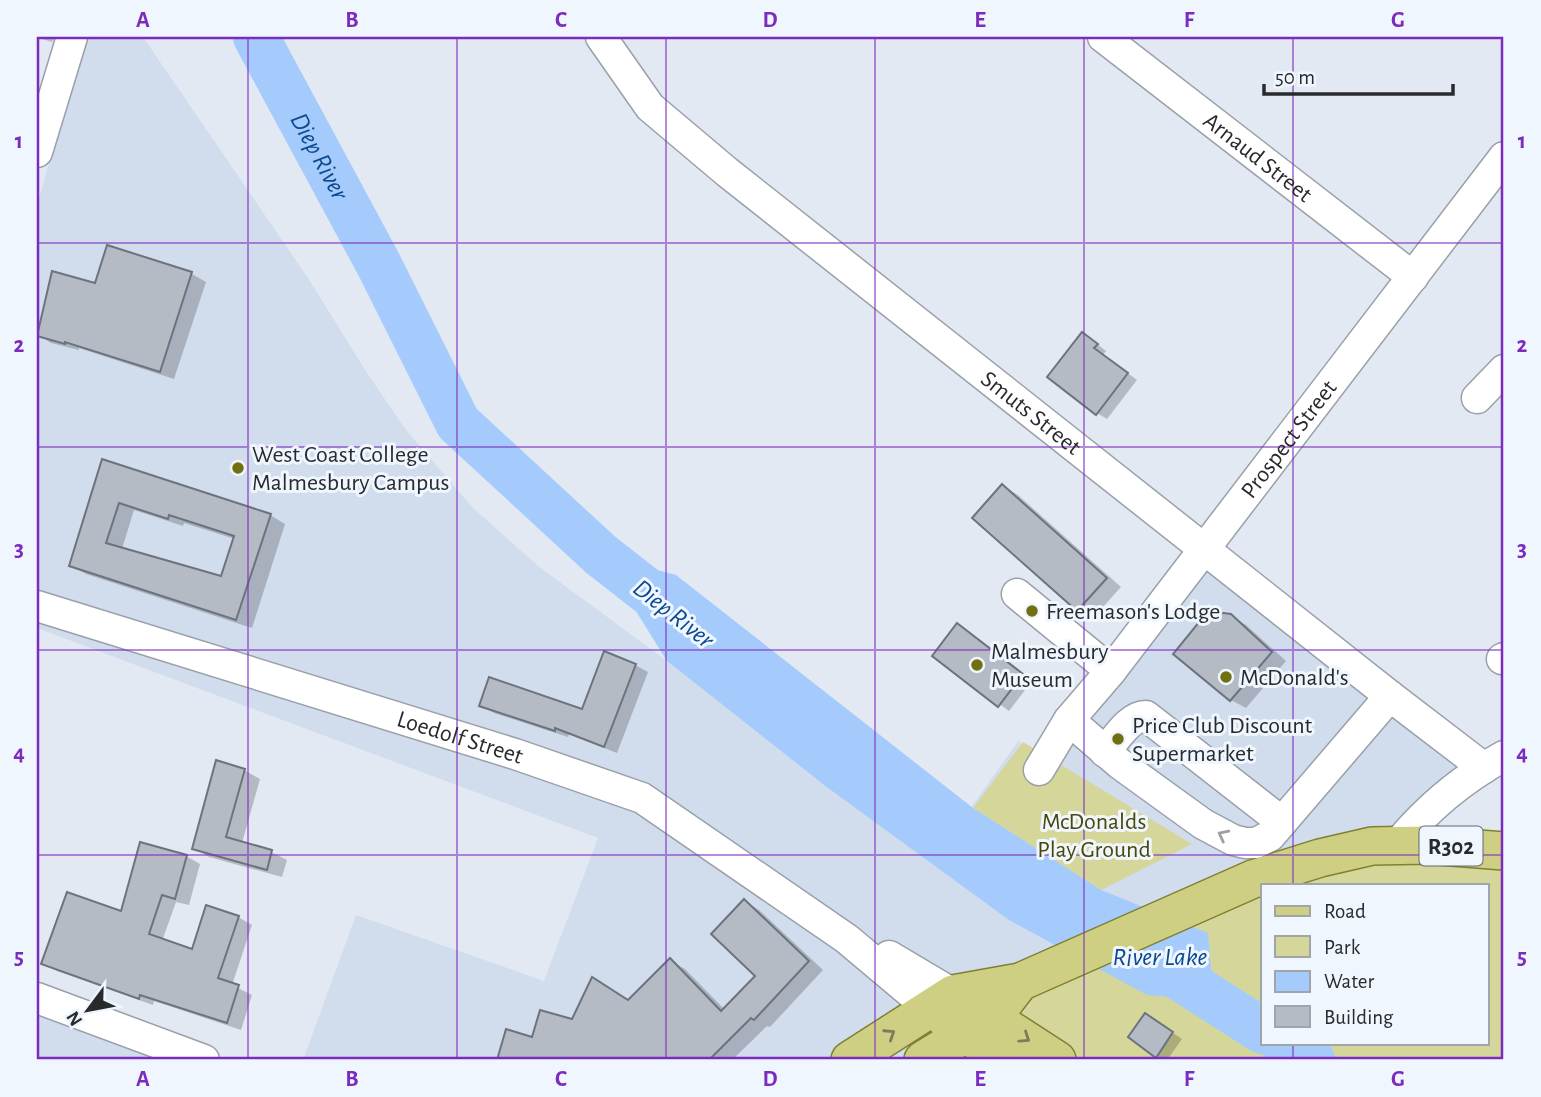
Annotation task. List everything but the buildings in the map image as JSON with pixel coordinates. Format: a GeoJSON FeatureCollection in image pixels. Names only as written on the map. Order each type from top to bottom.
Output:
{"type":"FeatureCollection","features":[{"type":"Feature","properties":{"kind":"main road","name":"R302"},"geometry":{"type":"LineString","coordinates":[[850,1060],[941,1001],[1020,982],[1254,879],[1289,867],[1371,846],[1453,846],[1504,851]]}},
{"type":"Feature","properties":{"kind":"main road"},"geometry":{"type":"LineString","coordinates":[[923,1060],[979,1026],[1020,982]]}},
{"type":"Feature","properties":{"kind":"main road"},"geometry":{"type":"LineString","coordinates":[[941,1001],[979,1026],[1057,1060]]}},
{"type":"Feature","properties":{"kind":"main road"},"geometry":{"type":"LineString","coordinates":[[979,1026],[1003,1060]]}},
{"type":"Feature","properties":{"kind":"street"},"geometry":{"type":"LineString","coordinates":[[37,152],[72,37]]}},
{"type":"Feature","properties":{"kind":"street","name":"Smuts Street"},"geometry":{"type":"LineString","coordinates":[[601,37],[650,107],[727,172],[1390,696],[1494,762]]}},
{"type":"Feature","properties":{"kind":"street","name":"Arnaud Street"},"geometry":{"type":"LineString","coordinates":[[1103,37],[1413,278]]}},
{"type":"Feature","properties":{"kind":"street","name":"Prospect Street"},"geometry":{"type":"LineString","coordinates":[[1039,770],[1069,720],[1111,671],[1205,550],[1504,157]]}},
{"type":"Feature","properties":{"kind":"street"},"geometry":{"type":"LineString","coordinates":[[1477,398],[1504,370]]}},
{"type":"Feature","properties":{"kind":"street"},"geometry":{"type":"LineString","coordinates":[[1017,594],[1111,671]]}},
{"type":"Feature","properties":{"kind":"street","name":"Loedolf Street"},"geometry":{"type":"LineString","coordinates":[[37,606],[515,754],[642,798],[848,939],[864,942],[941,1001]]}},
{"type":"Feature","properties":{"kind":"street"},"geometry":{"type":"LineString","coordinates":[[1069,720],[1105,751],[1203,824],[1233,840],[1256,843],[1270,836],[1390,696]]}},
{"type":"Feature","properties":{"kind":"street"},"geometry":{"type":"LineString","coordinates":[[1105,751],[1131,721],[1139,716],[1146,716],[1282,822]]}},
{"type":"Feature","properties":{"kind":"street"},"geometry":{"type":"LineString","coordinates":[[1397,845],[1451,789],[1494,762]]}},
{"type":"Feature","properties":{"kind":"street"},"geometry":{"type":"LineString","coordinates":[[37,998],[204,1060]]}},
{"type":"Feature","properties":{"kind":"shaded area"},"geometry":{"type":"Polygon","coordinates":[[[84,37],[143,37],[308,278],[406,430],[472,507],[538,566],[667,661],[824,785],[955,830],[1019,740],[1038,770],[1204,550],[1484,768],[1413,826],[1289,867],[1269,884],[1261,884],[1261,890],[1057,1060],[303,1060],[356,915],[544,981],[598,838],[37,628],[37,206],[84,37]]]}},
{"type":"Feature","properties":{"kind":"shaded area"},"geometry":{"type":"Polygon","coordinates":[[[37,998],[204,1060],[37,1060],[37,998]]]}},
{"type":"Feature","properties":{"kind":"green space","name":"McDonalds Play Ground"},"geometry":{"type":"Polygon","coordinates":[[[1023,742],[1192,844],[1101,890],[973,808],[1023,742]]]}},
{"type":"Feature","properties":{"kind":"green space"},"geometry":{"type":"Polygon","coordinates":[[[1504,851],[1504,1060],[1057,1060],[993,1017],[1020,982],[1289,867],[1504,851]]]}},
{"type":"Feature","properties":{"kind":"water","name":"River Lake"},"geometry":{"type":"Polygon","coordinates":[[[601,555],[676,575],[973,808],[1101,890],[1208,933],[1214,1001],[1147,995],[1009,920],[824,785],[667,661],[601,555]]]}},
{"type":"Feature","properties":{"kind":"waterway","name":"Diep River"},"geometry":{"type":"LineString","coordinates":[[256,37],[379,265],[458,423],[601,555],[651,594]]}},
{"type":"Feature","properties":{"kind":"waterway","name":"Diep River"},"geometry":{"type":"LineString","coordinates":[[1161,966],[1261,1030]]}},
{"type":"Feature","properties":{"kind":"waterway","name":"Diep River"},"geometry":{"type":"LineString","coordinates":[[1285,1044],[1312,1060]]}},
{"type":"Feature","properties":{"kind":"place","name":"West Coast College Malmesbury Campus"},"geometry":{"type":"Point","coordinates":[238,468]}},
{"type":"Feature","properties":{"kind":"place","name":"Freemason's Lodge"},"geometry":{"type":"Point","coordinates":[1032,611]}},
{"type":"Feature","properties":{"kind":"place","name":"Malmesbury Museum"},"geometry":{"type":"Point","coordinates":[977,665]}},
{"type":"Feature","properties":{"kind":"place","name":"McDonald's"},"geometry":{"type":"Point","coordinates":[1226,677]}},
{"type":"Feature","properties":{"kind":"place","name":"Price Club Discount Supermarket"},"geometry":{"type":"Point","coordinates":[1118,739]}}]}
